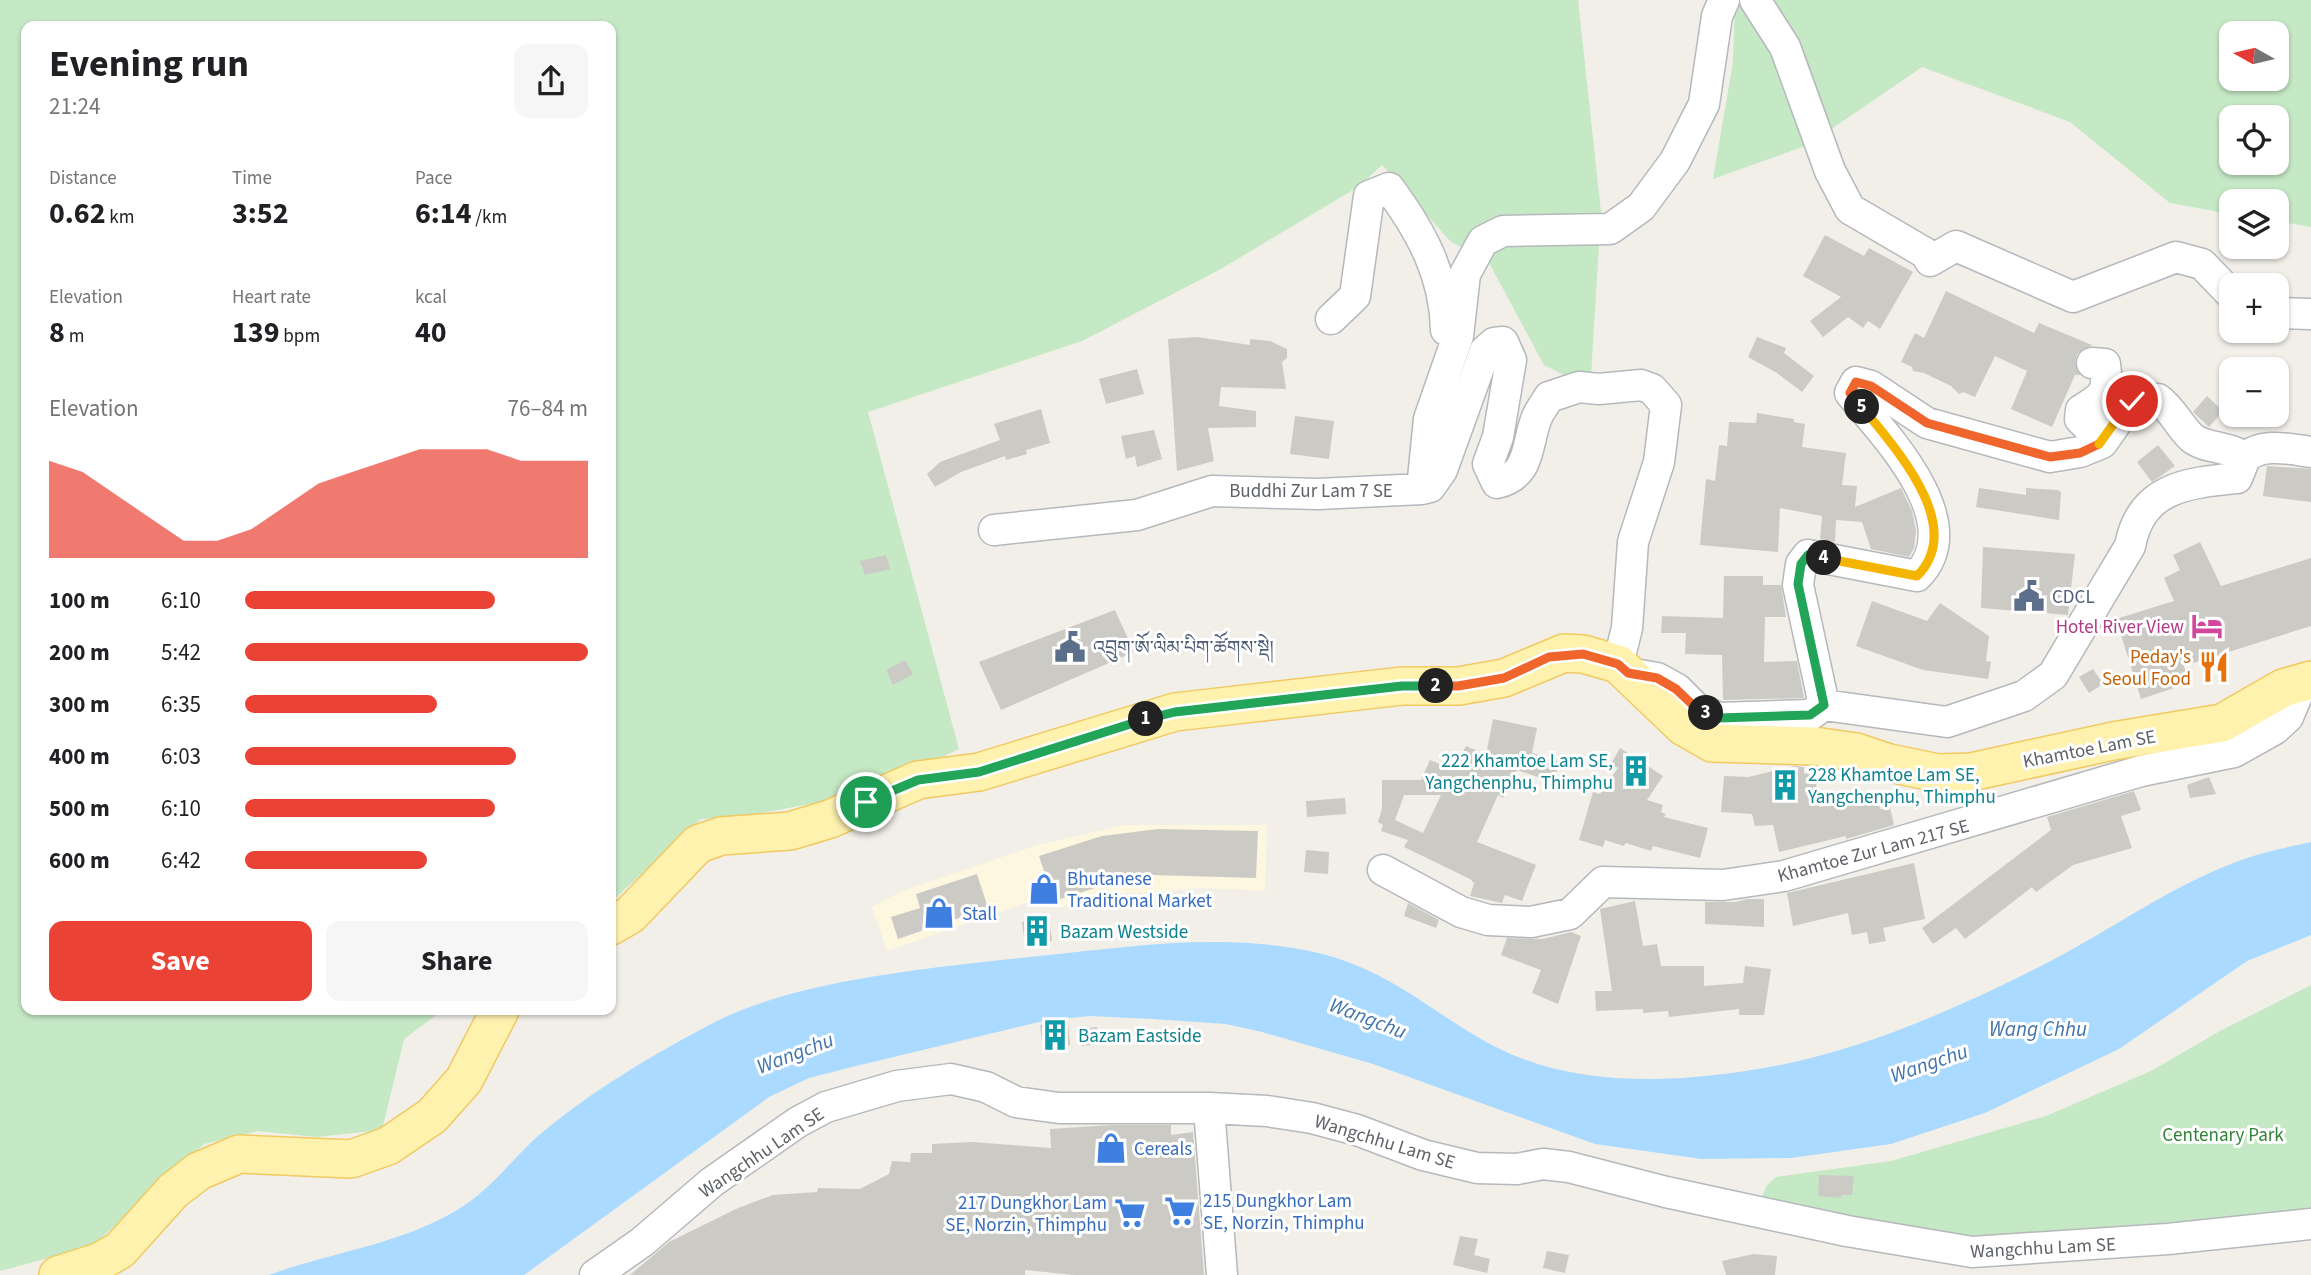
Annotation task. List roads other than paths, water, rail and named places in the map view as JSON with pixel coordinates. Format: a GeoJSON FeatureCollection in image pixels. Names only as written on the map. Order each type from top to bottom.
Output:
{"type":"FeatureCollection","features":[{"type":"Feature","properties":{"kind":"main road","name":"Khamtoe Lam SE"},"geometry":{"type":"LineString","coordinates":[[616,923],[630,915],[698,844],[721,836],[790,831],[830,819],[918,780],[979,772],[1138,721],[1175,712],[1402,686],[1458,686],[1504,678],[1564,653],[1583,654],[1623,668],[1684,727],[1712,743],[1835,749],[1938,773],[1971,772],[2113,741],[2222,723],[2283,688],[2307,681]]}},
{"type":"Feature","properties":{"kind":"main road"},"geometry":{"type":"LineString","coordinates":[[58,1275],[99,1262],[120,1250],[173,1191],[199,1171],[239,1154],[351,1159],[388,1146],[432,1116],[464,1080],[497,1015]]}},
{"type":"Feature","properties":{"kind":"street"},"geometry":{"type":"LineString","coordinates":[[1724,0],[1717,16],[1704,104],[1675,160],[1641,208],[1610,229],[1503,231],[1483,241],[1465,274],[1458,335],[1429,419],[1422,489],[1430,487],[1442,470],[1485,351],[1494,343],[1503,342],[1511,360],[1499,437],[1488,464],[1497,483],[1508,480],[1527,462],[1537,417],[1549,397],[1579,387],[1599,389],[1641,385],[1653,389],[1666,405],[1667,417],[1659,462],[1633,542],[1623,668],[1657,678],[1676,689],[1696,708],[1719,718],[1810,715],[1824,705],[1947,722],[2024,696],[2053,675],[2130,546],[2134,528],[2147,506],[2183,484],[2237,478],[2245,458],[2250,453],[2264,449],[2311,452]]}},
{"type":"Feature","properties":{"kind":"street"},"geometry":{"type":"LineString","coordinates":[[1755,0],[1785,47],[1830,171],[1850,209],[1925,253],[1930,261],[1955,246],[2073,297],[2176,257],[2202,264],[2219,282]]}},
{"type":"Feature","properties":{"kind":"street"},"geometry":{"type":"LineString","coordinates":[[1331,318],[1355,296],[1369,195],[1388,188],[1429,248],[1445,295],[1447,362]]}},
{"type":"Feature","properties":{"kind":"street"},"geometry":{"type":"LineString","coordinates":[[2289,313],[2311,314]]}},
{"type":"Feature","properties":{"kind":"street"},"geometry":{"type":"LineString","coordinates":[[2091,363],[2105,364],[2108,383],[2102,397],[2081,411],[2080,419],[2088,427],[2132,401],[2158,399],[2172,409],[2193,439],[2235,450],[2245,458]]}},
{"type":"Feature","properties":{"kind":"street"},"geometry":{"type":"LineString","coordinates":[[1824,705],[1798,584],[1801,564],[1808,555],[1917,576],[1931,562],[1935,530],[1912,468],[1850,393],[1856,382],[1871,386],[1927,423],[2050,457],[2080,453],[2102,443],[2120,415],[2115,410]]}},
{"type":"Feature","properties":{"kind":"street","name":"Buddhi Zur Lam 7 SE"},"geometry":{"type":"LineString","coordinates":[[994,530],[1137,515],[1212,491],[1318,494],[1422,489]]}},
{"type":"Feature","properties":{"kind":"street","name":"Khamtoe Zur Lam 217 SE"},"geometry":{"type":"LineString","coordinates":[[1383,870],[1461,912],[1488,920],[1531,922],[1570,914],[1603,882],[1723,885],[1784,876],[2141,771],[2234,752],[2275,729],[2288,718],[2307,681]]}},
{"type":"Feature","properties":{"kind":"street","name":"Wangchhu Lam SE"},"geometry":{"type":"LineString","coordinates":[[595,1275],[642,1242],[712,1182],[798,1122],[826,1107],[897,1086],[951,1079],[986,1087],[1016,1102],[1059,1108],[1209,1108],[1267,1111],[1312,1118],[1357,1130],[1423,1155],[1477,1168],[1517,1169],[1543,1164],[1569,1167],[1666,1192],[1847,1231],[1972,1252],[2168,1239],[2311,1224]]}},
{"type":"Feature","properties":{"kind":"street"},"geometry":{"type":"LineString","coordinates":[[1209,1108],[1222,1275]]}},
{"type":"Feature","properties":{"kind":"water","name":"Wang Chhu"},"geometry":{"type":"Polygon","coordinates":[[[2311,842],[2311,935],[2247,961],[2119,1049],[1985,1113],[1891,1144],[1791,1158],[1702,1159],[1595,1144],[1373,1064],[1262,1032],[1226,1024],[1091,1016],[1047,1020],[809,1078],[769,1097],[524,1275],[269,1275],[388,1240],[435,1222],[469,1203],[558,1119],[646,1060],[715,1022],[750,1007],[830,985],[917,970],[1117,948],[1196,942],[1264,944],[1309,951],[1353,964],[1401,988],[1483,1040],[1528,1061],[1587,1075],[1617,1078],[1709,1076],[1818,1056],[1894,1032],[1969,1001],[2041,966],[2168,894],[2221,868],[2262,853],[2311,842]]]}},
{"type":"Feature","properties":{"kind":"place","name":"CDCL"},"geometry":{"type":"Point","coordinates":[2029,596]}},
{"type":"Feature","properties":{"kind":"place","name":"Hotel River View"},"geometry":{"type":"Point","coordinates":[2207,626]}},
{"type":"Feature","properties":{"kind":"place","name":"འབྲུག་ཨོ་ལིམ་པིག་ཚོགས་སྡེ།"},"geometry":{"type":"Point","coordinates":[1070,647]}},
{"type":"Feature","properties":{"kind":"place","name":"Peday's Seoul Food"},"geometry":{"type":"Point","coordinates":[2214,667]}},
{"type":"Feature","properties":{"kind":"place","name":"222 Khamtoe Lam SE, Yangchenphu, Thimphu"},"geometry":{"type":"Point","coordinates":[1636,771]}},
{"type":"Feature","properties":{"kind":"place","name":"228 Khamtoe Lam SE, Yangchenphu, Thimphu"},"geometry":{"type":"Point","coordinates":[1785,785]}},
{"type":"Feature","properties":{"kind":"place","name":"Bhutanese Traditional Market"},"geometry":{"type":"Point","coordinates":[1044,889]}},
{"type":"Feature","properties":{"kind":"place","name":"Stall"},"geometry":{"type":"Point","coordinates":[939,913]}},
{"type":"Feature","properties":{"kind":"place","name":"Bazam Westside"},"geometry":{"type":"Point","coordinates":[1037,931]}},
{"type":"Feature","properties":{"kind":"place","name":"Bazam Eastside"},"geometry":{"type":"Point","coordinates":[1055,1035]}},
{"type":"Feature","properties":{"kind":"place","name":"Cereals"},"geometry":{"type":"Point","coordinates":[1111,1148]}},
{"type":"Feature","properties":{"kind":"place","name":"215 Dungkhor Lam SE, Norzin, Thimphu"},"geometry":{"type":"Point","coordinates":[1180,1211]}},
{"type":"Feature","properties":{"kind":"place","name":"217 Dungkhor Lam SE, Norzin, Thimphu"},"geometry":{"type":"Point","coordinates":[1130,1213]}},
{"type":"Feature","properties":{"kind":"water label","name":"Wangchu"},"geometry":{"type":"Point","coordinates":[1368,1018]}},
{"type":"Feature","properties":{"kind":"water label","name":"Wangchu"},"geometry":{"type":"Point","coordinates":[795,1053]}},
{"type":"Feature","properties":{"kind":"water label","name":"Wangchu"},"geometry":{"type":"Point","coordinates":[1929,1063]}},
{"type":"Feature","properties":{"kind":"park label","name":"Centenary Park"},"geometry":{"type":"Point","coordinates":[2223,1134]}}]}
